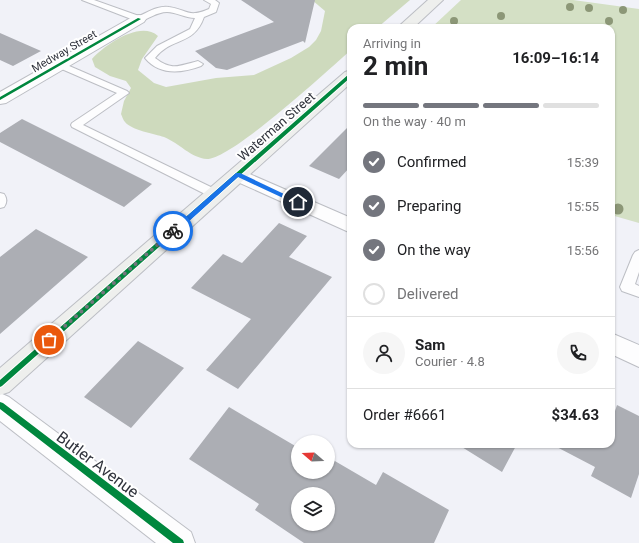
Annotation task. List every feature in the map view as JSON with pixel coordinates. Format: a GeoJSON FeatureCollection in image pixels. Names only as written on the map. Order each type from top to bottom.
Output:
{"type":"FeatureCollection","features":[{"type":"Feature","properties":{"kind":"main road"},"geometry":{"type":"LineString","coordinates":[[409,24],[436,0]]}},
{"type":"Feature","properties":{"kind":"main road","name":"Waterman Street"},"geometry":{"type":"LineString","coordinates":[[0,384],[347,79]]}},
{"type":"Feature","properties":{"kind":"street","name":"Medway Street"},"geometry":{"type":"LineString","coordinates":[[0,99],[139,19]]}},
{"type":"Feature","properties":{"kind":"street"},"geometry":{"type":"LineString","coordinates":[[238,175],[347,224]]}},
{"type":"Feature","properties":{"kind":"street"},"geometry":{"type":"LineString","coordinates":[[615,345],[639,356]]}},
{"type":"Feature","properties":{"kind":"street","name":"Butler Avenue"},"geometry":{"type":"LineString","coordinates":[[0,405],[180,543]]}},
{"type":"Feature","properties":{"kind":"lane"},"geometry":{"type":"LineString","coordinates":[[86,0],[139,19],[157,11],[168,9],[188,16],[200,16],[213,10],[215,3],[208,0]]}},
{"type":"Feature","properties":{"kind":"lane"},"geometry":{"type":"LineString","coordinates":[[168,9],[167,5],[172,0]]}},
{"type":"Feature","properties":{"kind":"lane"},"geometry":{"type":"LineString","coordinates":[[198,64],[186,69],[167,70],[150,58],[155,50],[167,42],[194,30],[200,16]]}},
{"type":"Feature","properties":{"kind":"lane"},"geometry":{"type":"LineString","coordinates":[[60,65],[124,93],[76,125],[215,194]]}},
{"type":"Feature","properties":{"kind":"lane"},"geometry":{"type":"LineString","coordinates":[[0,197],[0,204]]}},
{"type":"Feature","properties":{"kind":"lane"},"geometry":{"type":"LineString","coordinates":[[639,255],[627,287],[639,292]]}},
{"type":"Feature","properties":{"kind":"green space"},"geometry":{"type":"Polygon","coordinates":[[[312,0],[410,0],[382,24],[347,24],[347,54],[257,130],[237,145],[219,155],[207,159],[190,153],[164,137],[128,125],[124,121],[121,114],[124,101],[131,88],[126,81],[110,76],[95,67],[92,59],[114,41],[123,36],[142,31],[151,32],[158,36],[142,59],[138,70],[154,83],[166,87],[216,78],[254,75],[291,58],[309,47],[316,40],[321,31],[325,11],[312,0]]]}},
{"type":"Feature","properties":{"kind":"green space"},"geometry":{"type":"Polygon","coordinates":[[[461,0],[573,0],[639,9],[639,223],[615,216],[615,24],[435,24],[461,0]]]}},
{"type":"Feature","properties":{"kind":"building"},"geometry":{"type":"Polygon","coordinates":[[[241,0],[315,0],[305,43],[303,41],[227,70],[216,68],[195,51],[274,22],[241,0]]]}},
{"type":"Feature","properties":{"kind":"building"},"geometry":{"type":"Polygon","coordinates":[[[0,33],[41,51],[13,66],[0,60],[0,33]]]}},
{"type":"Feature","properties":{"kind":"building"},"geometry":{"type":"Polygon","coordinates":[[[22,119],[152,184],[124,207],[0,142],[0,133],[22,119]]]}},
{"type":"Feature","properties":{"kind":"building"},"geometry":{"type":"Polygon","coordinates":[[[347,128],[347,170],[339,179],[309,166],[347,128]]]}},
{"type":"Feature","properties":{"kind":"building"},"geometry":{"type":"Polygon","coordinates":[[[279,223],[307,236],[289,257],[332,277],[238,389],[206,370],[251,319],[191,288],[223,254],[242,263],[279,223]]]}},
{"type":"Feature","properties":{"kind":"building"},"geometry":{"type":"Polygon","coordinates":[[[36,229],[88,257],[0,334],[0,257],[36,229]]]}},
{"type":"Feature","properties":{"kind":"building"},"geometry":{"type":"Polygon","coordinates":[[[138,341],[184,368],[131,428],[84,397],[138,341]]]}},
{"type":"Feature","properties":{"kind":"building"},"geometry":{"type":"Polygon","coordinates":[[[617,405],[639,416],[639,474],[631,498],[591,476],[595,467],[559,448],[615,448],[615,411],[617,405]]]}},
{"type":"Feature","properties":{"kind":"building"},"geometry":{"type":"Polygon","coordinates":[[[229,407],[291,443],[291,479],[335,479],[335,461],[376,485],[383,472],[449,510],[434,543],[304,543],[255,510],[259,504],[189,459],[229,407]]]}},
{"type":"Feature","properties":{"kind":"building"},"geometry":{"type":"Polygon","coordinates":[[[463,448],[515,448],[502,472],[463,448]]]}},
{"type":"Feature","properties":{"kind":"cycle path"},"geometry":{"type":"LineString","coordinates":[[0,99],[139,19]]}},
{"type":"Feature","properties":{"kind":"cycle path"},"geometry":{"type":"LineString","coordinates":[[0,384],[347,79]]}},
{"type":"Feature","properties":{"kind":"cycle path"},"geometry":{"type":"LineString","coordinates":[[0,405],[180,543]]}},
{"type":"Feature","properties":{"kind":"way so far"},"geometry":{"type":"LineString","coordinates":[[49,340],[173,231]]}},
{"type":"Feature","properties":{"kind":"route"},"geometry":{"type":"LineString","coordinates":[[173,231],[238,175],[298,202]]}}]}
